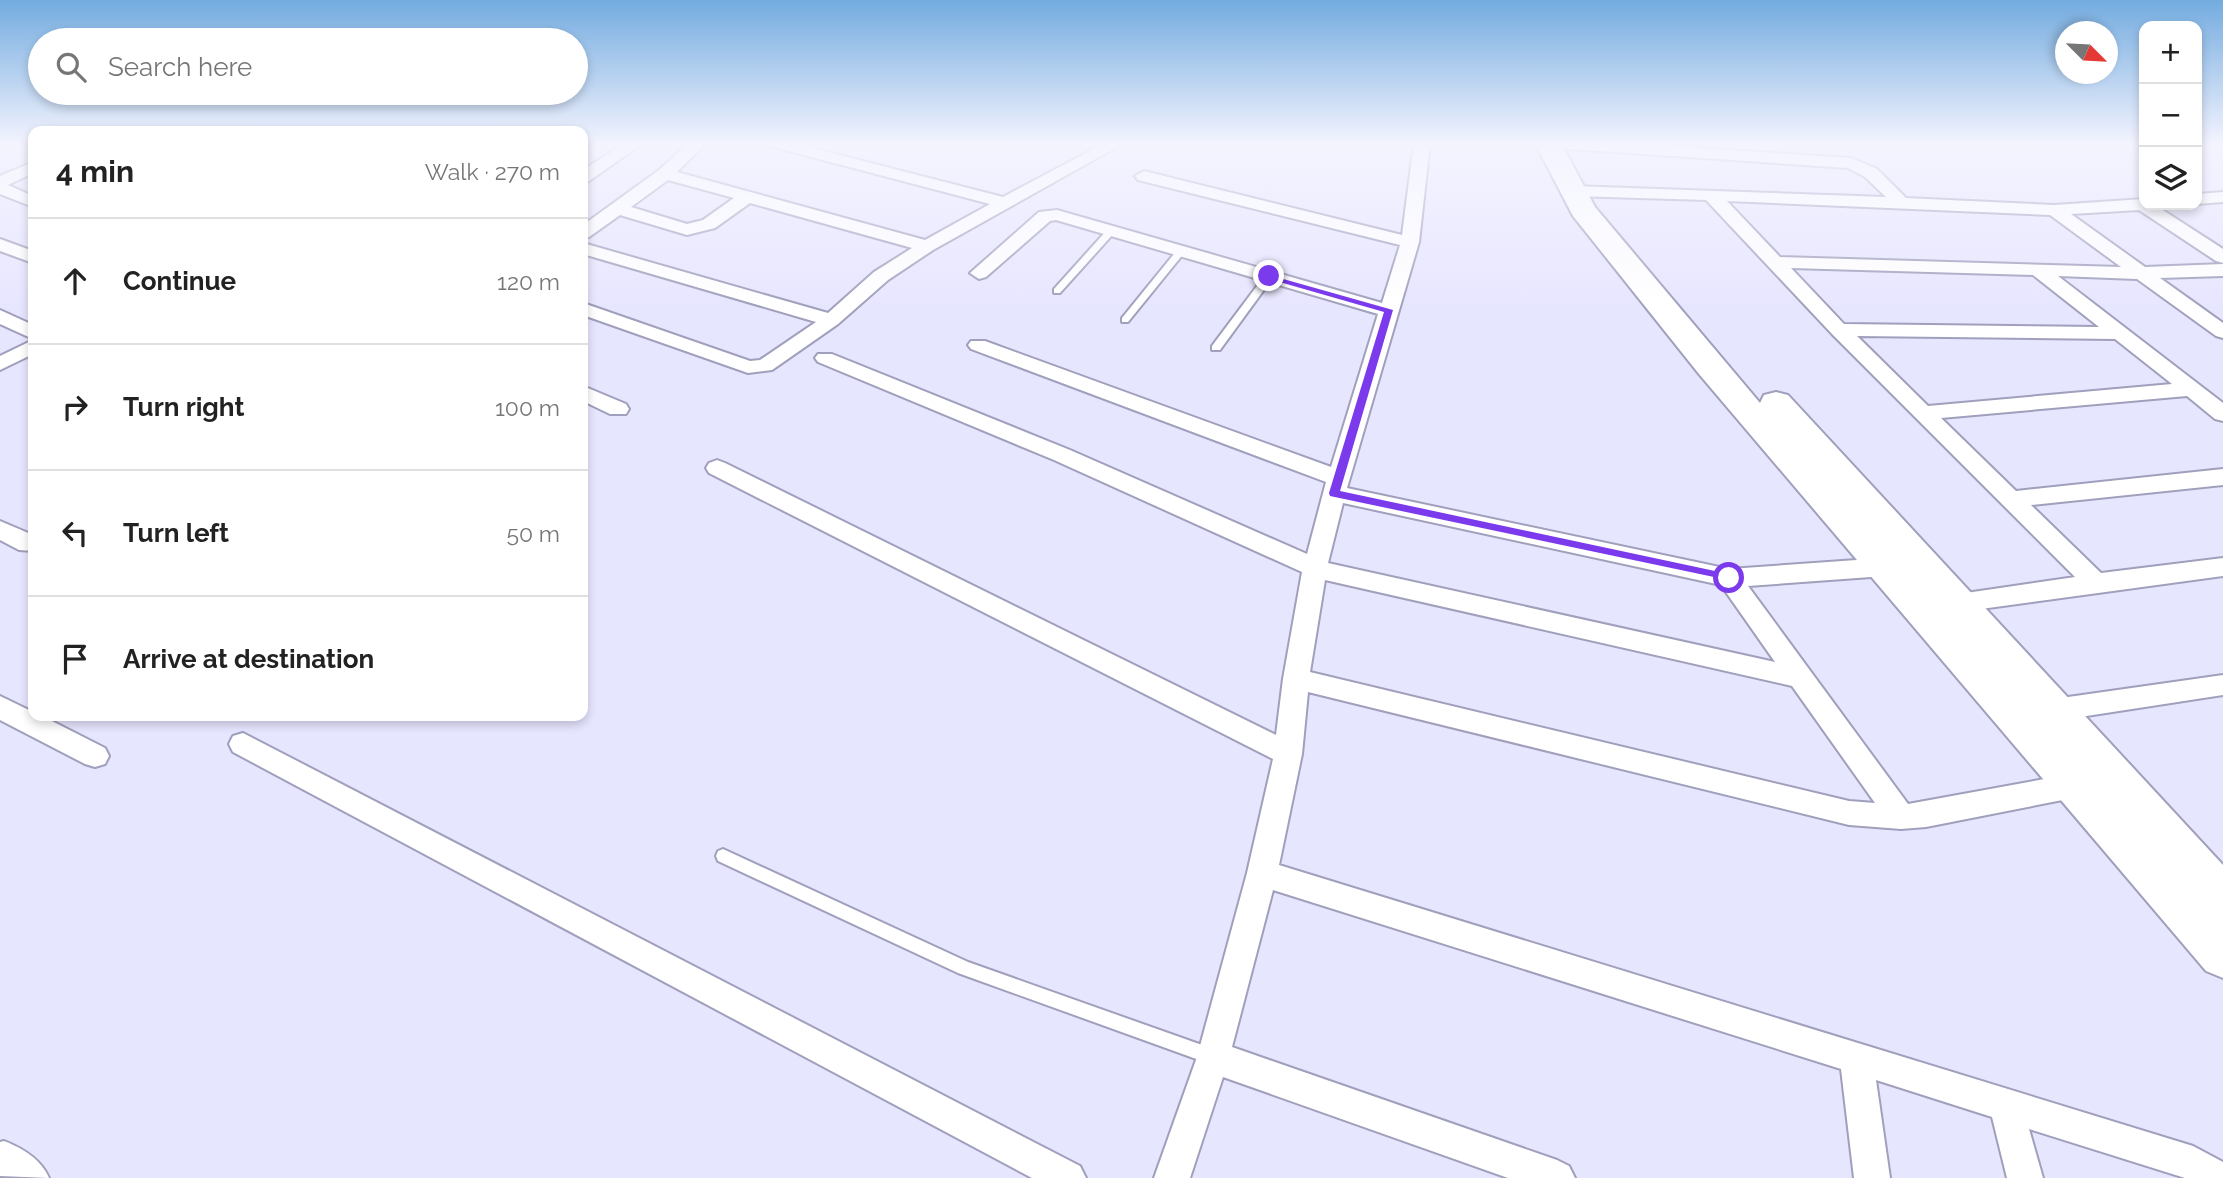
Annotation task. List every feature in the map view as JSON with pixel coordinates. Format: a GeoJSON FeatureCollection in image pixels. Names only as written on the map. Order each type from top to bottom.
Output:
{"type":"FeatureCollection","features":[{"type":"Feature","properties":{"kind":"main road"},"geometry":{"type":"LineString","coordinates":[[1583,198],[1583,210],[1645,273],[1710,367],[1868,527],[1959,603],[2223,898]]}},
{"type":"Feature","properties":{"kind":"main road"},"geometry":{"type":"LineString","coordinates":[[1868,527],[1885,567],[2223,955]]}},
{"type":"Feature","properties":{"kind":"street"},"geometry":{"type":"LineString","coordinates":[[588,230],[633,198]]}},
{"type":"Feature","properties":{"kind":"street"},"geometry":{"type":"LineString","coordinates":[[619,209],[687,230],[709,224],[745,198]]}},
{"type":"Feature","properties":{"kind":"street"},"geometry":{"type":"LineString","coordinates":[[755,198],[927,246]]}},
{"type":"Feature","properties":{"kind":"street"},"geometry":{"type":"LineString","coordinates":[[986,198],[1005,203]]}},
{"type":"Feature","properties":{"kind":"street"},"geometry":{"type":"LineString","coordinates":[[588,311],[748,367],[765,366],[831,320],[881,276],[927,246],[1014,198]]}},
{"type":"Feature","properties":{"kind":"street"},"geometry":{"type":"LineString","coordinates":[[1233,198],[1410,242]]}},
{"type":"Feature","properties":{"kind":"street"},"geometry":{"type":"LineString","coordinates":[[1172,1178],[1213,1057],[1262,873],[1288,754],[1296,679],[1315,568],[1410,242],[1415,198]]}},
{"type":"Feature","properties":{"kind":"street"},"geometry":{"type":"LineString","coordinates":[[1714,198],[1839,330],[2096,583]]}},
{"type":"Feature","properties":{"kind":"street"},"geometry":{"type":"LineString","coordinates":[[1782,198],[2054,210],[2139,204]]}},
{"type":"Feature","properties":{"kind":"street"},"geometry":{"type":"LineString","coordinates":[[1896,198],[1901,203]]}},
{"type":"Feature","properties":{"kind":"street"},"geometry":{"type":"LineString","coordinates":[[2054,210],[2223,331]]}},
{"type":"Feature","properties":{"kind":"street"},"geometry":{"type":"LineString","coordinates":[[2152,210],[2223,257]]}},
{"type":"Feature","properties":{"kind":"street"},"geometry":{"type":"LineString","coordinates":[[979,272],[1045,216],[1057,215],[1389,310]]}},
{"type":"Feature","properties":{"kind":"street"},"geometry":{"type":"LineString","coordinates":[[0,244],[28,256]]}},
{"type":"Feature","properties":{"kind":"street"},"geometry":{"type":"LineString","coordinates":[[588,249],[831,320]]}},
{"type":"Feature","properties":{"kind":"street"},"geometry":{"type":"LineString","coordinates":[[1775,262],[2141,273],[2223,270]]}},
{"type":"Feature","properties":{"kind":"street"},"geometry":{"type":"LineString","coordinates":[[2038,270],[2223,414]]}},
{"type":"Feature","properties":{"kind":"street"},"geometry":{"type":"LineString","coordinates":[[1,317],[28,330]]}},
{"type":"Feature","properties":{"kind":"street"},"geometry":{"type":"LineString","coordinates":[[1839,330],[2120,333]]}},
{"type":"Feature","properties":{"kind":"street"},"geometry":{"type":"LineString","coordinates":[[978,345],[1337,486],[1729,578],[1885,567]]}},
{"type":"Feature","properties":{"kind":"street"},"geometry":{"type":"LineString","coordinates":[[0,364],[28,349]]}},
{"type":"Feature","properties":{"kind":"street"},"geometry":{"type":"LineString","coordinates":[[825,358],[1062,455],[1315,568],[1801,678]]}},
{"type":"Feature","properties":{"kind":"street"},"geometry":{"type":"LineString","coordinates":[[1923,413],[2191,389]]}},
{"type":"Feature","properties":{"kind":"street"},"geometry":{"type":"LineString","coordinates":[[588,395],[618,409]]}},
{"type":"Feature","properties":{"kind":"street"},"geometry":{"type":"LineString","coordinates":[[717,468],[1288,754]]}},
{"type":"Feature","properties":{"kind":"street"},"geometry":{"type":"LineString","coordinates":[[2011,499],[2223,477]]}},
{"type":"Feature","properties":{"kind":"street"},"geometry":{"type":"LineString","coordinates":[[0,529],[28,544]]}},
{"type":"Feature","properties":{"kind":"street"},"geometry":{"type":"LineString","coordinates":[[1959,603],[2223,567]]}},
{"type":"Feature","properties":{"kind":"street"},"geometry":{"type":"LineString","coordinates":[[1729,578],[1901,817]]}},
{"type":"Feature","properties":{"kind":"street"},"geometry":{"type":"LineString","coordinates":[[1296,679],[1849,813],[1901,817],[2076,786],[2114,776]]}},
{"type":"Feature","properties":{"kind":"street"},"geometry":{"type":"LineString","coordinates":[[2054,710],[2223,685]]}},
{"type":"Feature","properties":{"kind":"street"},"geometry":{"type":"LineString","coordinates":[[0,707],[95,756]]}},
{"type":"Feature","properties":{"kind":"street"},"geometry":{"type":"LineString","coordinates":[[243,744],[1068,1178]]}},
{"type":"Feature","properties":{"kind":"street"},"geometry":{"type":"LineString","coordinates":[[1262,873],[2193,1163],[2217,1178]]}},
{"type":"Feature","properties":{"kind":"street"},"geometry":{"type":"LineString","coordinates":[[1213,1057],[1558,1178]]}},
{"type":"Feature","properties":{"kind":"street"},"geometry":{"type":"LineString","coordinates":[[1856,1058],[1871,1178]]}},
{"type":"Feature","properties":{"kind":"street"},"geometry":{"type":"LineString","coordinates":[[2006,1104],[2025,1178]]}},
{"type":"Feature","properties":{"kind":"lane"},"geometry":{"type":"LineString","coordinates":[[1057,291],[1111,231]]}},
{"type":"Feature","properties":{"kind":"lane"},"geometry":{"type":"LineString","coordinates":[[1125,320],[1181,251]]}},
{"type":"Feature","properties":{"kind":"lane"},"geometry":{"type":"LineString","coordinates":[[1216,348],[1269,276]]}},
{"type":"Feature","properties":{"kind":"lane"},"geometry":{"type":"LineString","coordinates":[[723,856],[964,968],[1213,1057]]}},
{"type":"Feature","properties":{"kind":"route"},"geometry":{"type":"LineString","coordinates":[[1269,276],[1389,310],[1334,493],[1729,578]]}}]}
